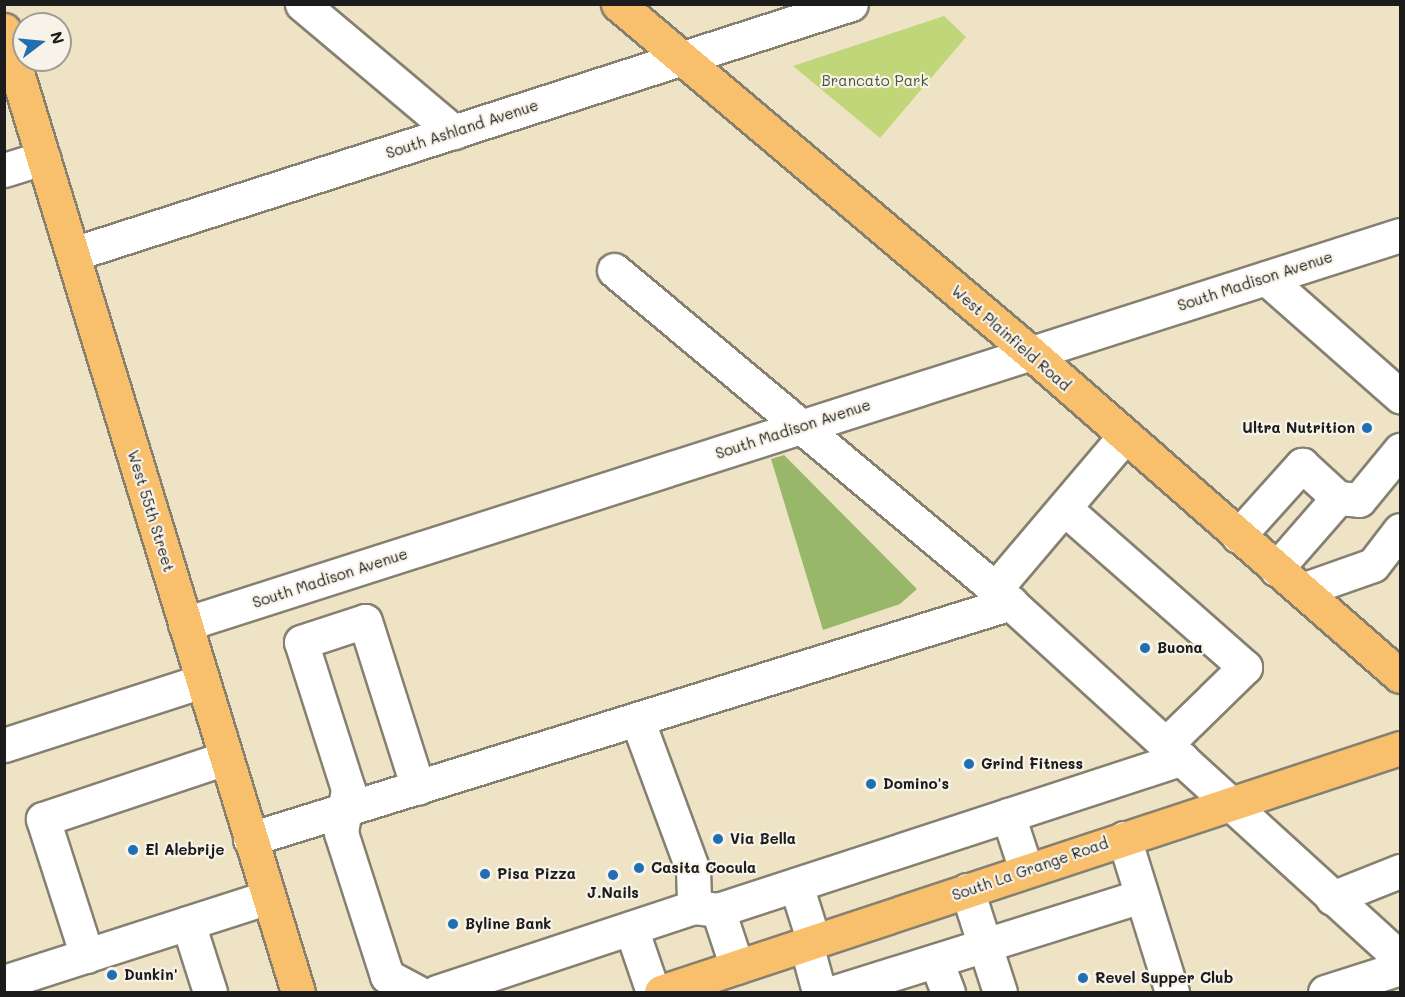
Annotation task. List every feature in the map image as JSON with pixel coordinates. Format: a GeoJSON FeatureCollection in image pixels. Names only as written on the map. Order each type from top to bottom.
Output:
{"type":"FeatureCollection","features":[{"type":"Feature","properties":{"kind":"main road","name":"West Plainfield Road"},"geometry":{"type":"LineString","coordinates":[[618,4],[1031,353],[1238,536],[1399,670]]}},
{"type":"Feature","properties":{"kind":"main road","name":"West 55th Street"},"geometry":{"type":"LineString","coordinates":[[4,30],[298,993]]}},
{"type":"Feature","properties":{"kind":"main road","name":"South La Grange Road"},"geometry":{"type":"LineString","coordinates":[[661,993],[1026,870],[1401,748]]}},
{"type":"Feature","properties":{"kind":"street"},"geometry":{"type":"LineString","coordinates":[[302,4],[454,132]]}},
{"type":"Feature","properties":{"kind":"street","name":"South Ashland Avenue"},"geometry":{"type":"LineString","coordinates":[[73,254],[850,4]]}},
{"type":"Feature","properties":{"kind":"street"},"geometry":{"type":"LineString","coordinates":[[4,170],[43,158]]}},
{"type":"Feature","properties":{"kind":"street","name":"South Madison Avenue"},"geometry":{"type":"LineString","coordinates":[[185,624],[1401,235]]}},
{"type":"Feature","properties":{"kind":"street"},"geometry":{"type":"LineString","coordinates":[[614,270],[804,426],[1003,596],[1174,750],[1228,804],[1401,958]]}},
{"type":"Feature","properties":{"kind":"street"},"geometry":{"type":"LineString","coordinates":[[1266,278],[1401,396]]}},
{"type":"Feature","properties":{"kind":"street"},"geometry":{"type":"LineString","coordinates":[[250,839],[638,719],[1003,596],[1064,508],[1124,437]]}},
{"type":"Feature","properties":{"kind":"street"},"geometry":{"type":"LineString","coordinates":[[1238,536],[1302,465],[1338,498],[1359,500],[1401,450]]}},
{"type":"Feature","properties":{"kind":"street"},"geometry":{"type":"LineString","coordinates":[[1276,568],[1338,498]]}},
{"type":"Feature","properties":{"kind":"street"},"geometry":{"type":"LineString","coordinates":[[438,992],[631,928],[796,885],[1008,815],[1174,750],[1245,667],[1064,508]]}},
{"type":"Feature","properties":{"kind":"street"},"geometry":{"type":"LineString","coordinates":[[1302,590],[1373,565],[1394,551]]}},
{"type":"Feature","properties":{"kind":"street"},"geometry":{"type":"LineString","coordinates":[[417,993],[387,976],[340,833],[348,789],[301,642],[365,621],[418,788]]}},
{"type":"Feature","properties":{"kind":"street"},"geometry":{"type":"LineString","coordinates":[[4,745],[202,681]]}},
{"type":"Feature","properties":{"kind":"street"},"geometry":{"type":"LineString","coordinates":[[638,719],[706,908],[737,967]]}},
{"type":"Feature","properties":{"kind":"street"},"geometry":{"type":"LineString","coordinates":[[87,956],[43,819],[225,758]]}},
{"type":"Feature","properties":{"kind":"street"},"geometry":{"type":"LineString","coordinates":[[1008,815],[1026,870]]}},
{"type":"Feature","properties":{"kind":"street"},"geometry":{"type":"LineString","coordinates":[[1124,838],[1172,993]]}},
{"type":"Feature","properties":{"kind":"street"},"geometry":{"type":"LineString","coordinates":[[1332,897],[1401,871]]}},
{"type":"Feature","properties":{"kind":"street"},"geometry":{"type":"LineString","coordinates":[[796,885],[819,993]]}},
{"type":"Feature","properties":{"kind":"street"},"geometry":{"type":"LineString","coordinates":[[967,890],[1000,993]]}},
{"type":"Feature","properties":{"kind":"street"},"geometry":{"type":"LineString","coordinates":[[835,993],[1141,896]]}},
{"type":"Feature","properties":{"kind":"street"},"geometry":{"type":"LineString","coordinates":[[15,984],[87,956],[268,897]]}},
{"type":"Feature","properties":{"kind":"street"},"geometry":{"type":"LineString","coordinates":[[188,923],[210,993]]}},
{"type":"Feature","properties":{"kind":"street"},"geometry":{"type":"LineString","coordinates":[[631,928],[653,993]]}},
{"type":"Feature","properties":{"kind":"street"},"geometry":{"type":"LineString","coordinates":[[936,961],[948,993]]}},
{"type":"Feature","properties":{"kind":"street"},"geometry":{"type":"LineString","coordinates":[[1325,993],[1401,968]]}},
{"type":"Feature","properties":{"kind":"green space","name":"Brancato Park"},"geometry":{"type":"Polygon","coordinates":[[[944,16],[966,37],[880,138],[793,66],[944,16]]]}},
{"type":"Feature","properties":{"kind":"green space"},"geometry":{"type":"Polygon","coordinates":[[[784,455],[917,589],[900,604],[823,630],[771,459],[784,455]]]}},
{"type":"Feature","properties":{"kind":"place","name":"Ultra Nutrition"},"geometry":{"type":"Point","coordinates":[1367,428]}},
{"type":"Feature","properties":{"kind":"place","name":"Buona"},"geometry":{"type":"Point","coordinates":[1145,648]}},
{"type":"Feature","properties":{"kind":"place","name":"Grind Fitness"},"geometry":{"type":"Point","coordinates":[969,764]}},
{"type":"Feature","properties":{"kind":"place","name":"Domino's"},"geometry":{"type":"Point","coordinates":[871,784]}},
{"type":"Feature","properties":{"kind":"place","name":"Via Bella"},"geometry":{"type":"Point","coordinates":[718,839]}},
{"type":"Feature","properties":{"kind":"place","name":"El Alebrije"},"geometry":{"type":"Point","coordinates":[133,850]}},
{"type":"Feature","properties":{"kind":"place","name":"Casita Cocula"},"geometry":{"type":"Point","coordinates":[639,868]}},
{"type":"Feature","properties":{"kind":"place","name":"Pisa Pizza"},"geometry":{"type":"Point","coordinates":[485,874]}},
{"type":"Feature","properties":{"kind":"place","name":"J.Nails"},"geometry":{"type":"Point","coordinates":[613,875]}},
{"type":"Feature","properties":{"kind":"place","name":"Byline Bank"},"geometry":{"type":"Point","coordinates":[453,924]}},
{"type":"Feature","properties":{"kind":"place","name":"Dunkin'"},"geometry":{"type":"Point","coordinates":[112,975]}},
{"type":"Feature","properties":{"kind":"place","name":"Revel Supper Club"},"geometry":{"type":"Point","coordinates":[1083,978]}}]}
